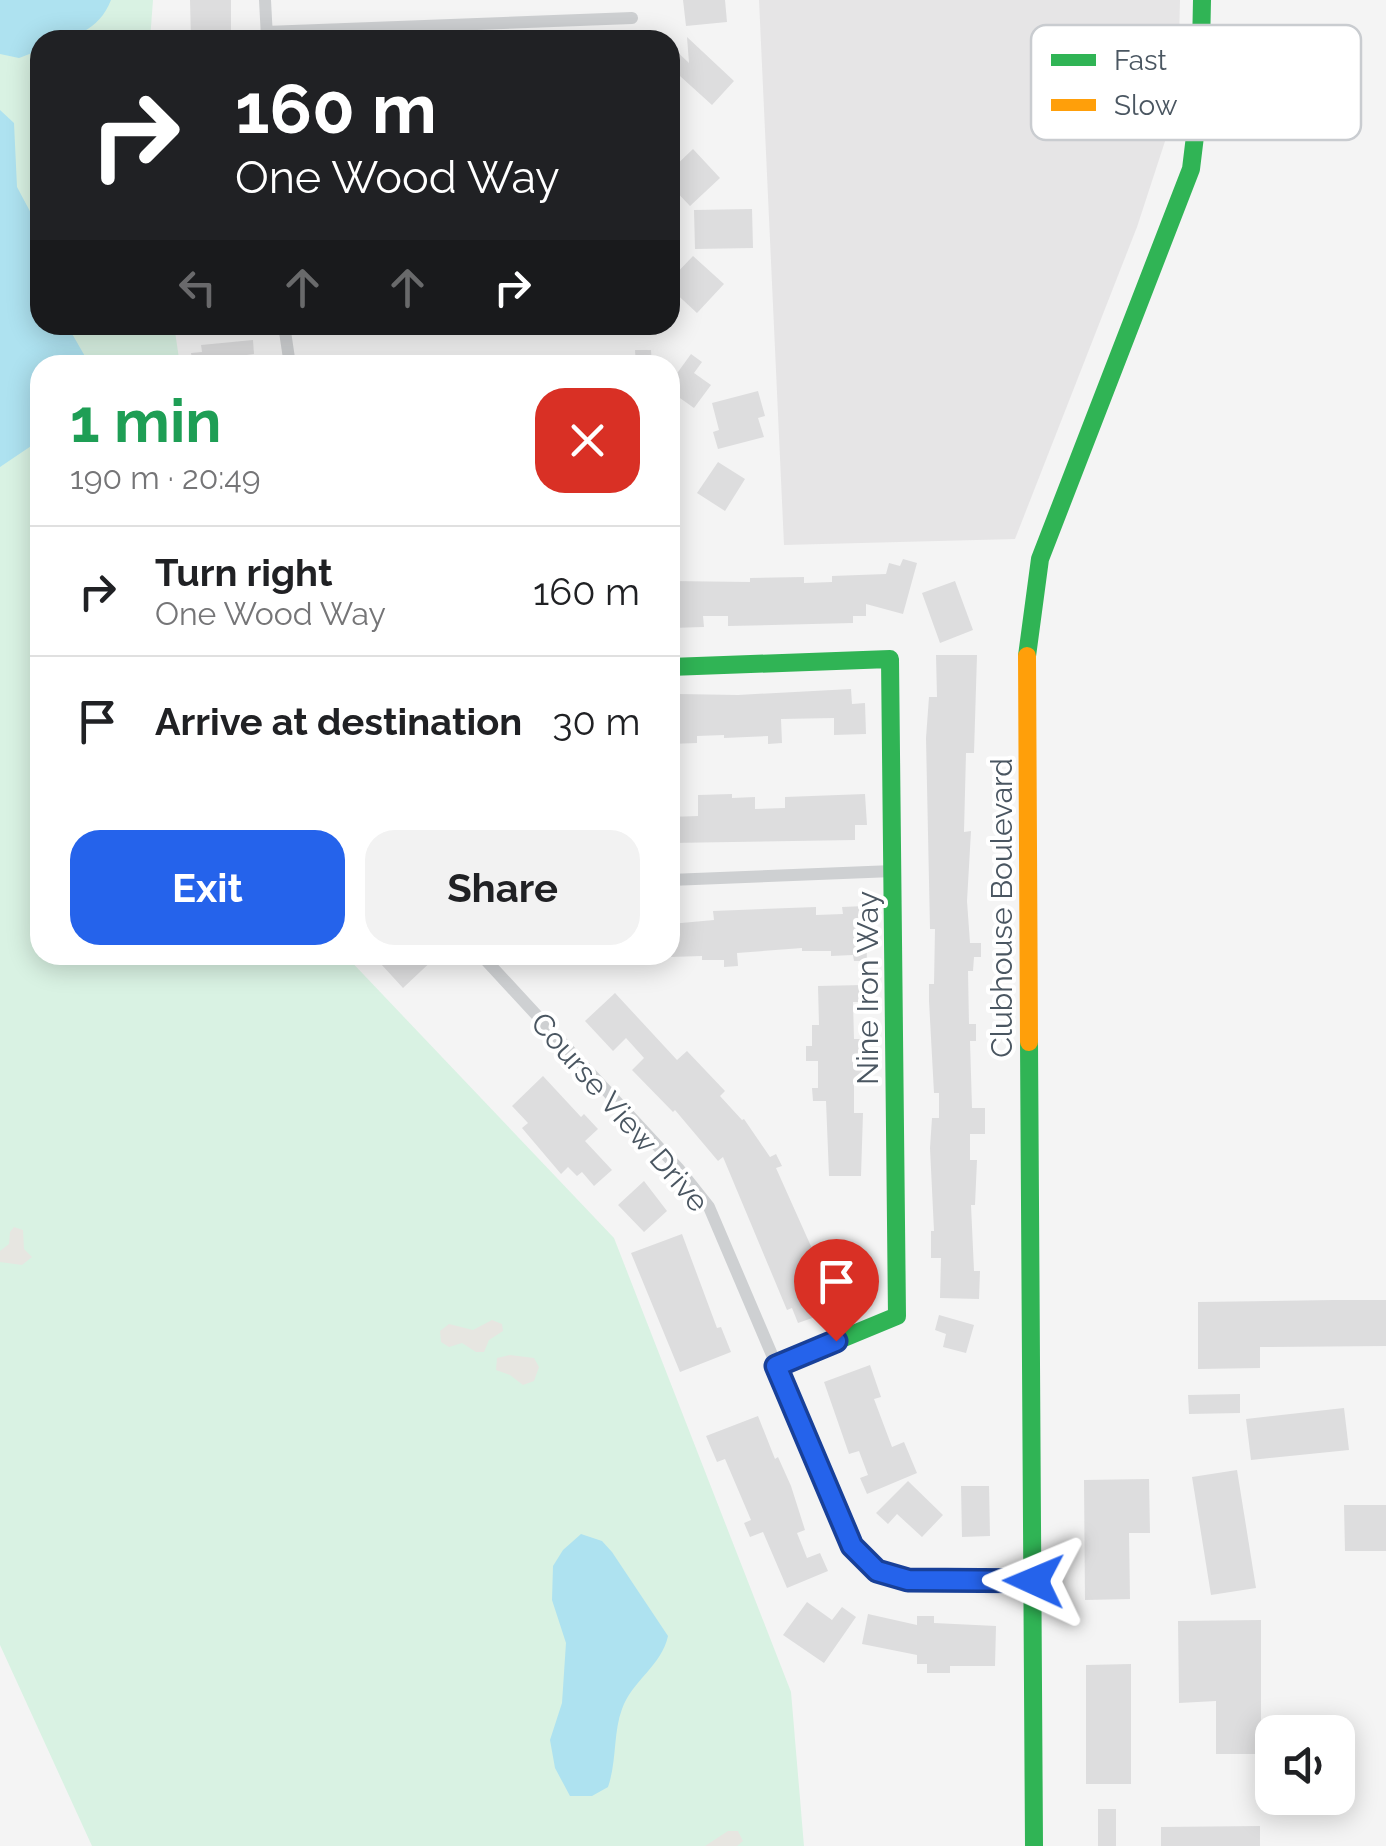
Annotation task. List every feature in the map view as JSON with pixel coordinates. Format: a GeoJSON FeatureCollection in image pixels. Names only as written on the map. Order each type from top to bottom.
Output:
{"type":"FeatureCollection","features":[{"type":"Feature","properties":{"kind":"street"},"geometry":{"type":"LineString","coordinates":[[265,0],[267,30]]}},
{"type":"Feature","properties":{"kind":"street","name":"Clubhouse Boulevard"},"geometry":{"type":"LineString","coordinates":[[1201,25],[1202,0]]}},
{"type":"Feature","properties":{"kind":"street"},"geometry":{"type":"LineString","coordinates":[[389,30],[632,18]]}},
{"type":"Feature","properties":{"kind":"street","name":"Clubhouse Boulevard"},"geometry":{"type":"LineString","coordinates":[[1034,1846],[1027,660],[1031,601],[1040,559],[1192,168],[1195,140]]}},
{"type":"Feature","properties":{"kind":"street","name":"Nine Iron Way"},"geometry":{"type":"LineString","coordinates":[[680,667],[890,659],[897,1316],[776,1366]]}},
{"type":"Feature","properties":{"kind":"street"},"geometry":{"type":"LineString","coordinates":[[680,880],[894,870]]}},
{"type":"Feature","properties":{"kind":"street","name":"Course View Drive"},"geometry":{"type":"LineString","coordinates":[[490,965],[678,1168],[709,1207],[852,1546],[877,1571],[908,1580],[1034,1581]]}},
{"type":"Feature","properties":{"kind":"shaded area"},"geometry":{"type":"Polygon","coordinates":[[[759,0],[1180,0],[1179,25],[1031,25],[1031,140],[1165,140],[1137,227],[1015,539],[784,545],[759,0]]]}},
{"type":"Feature","properties":{"kind":"green space"},"geometry":{"type":"Polygon","coordinates":[[[0,0],[153,0],[151,30],[30,30],[30,335],[176,335],[178,355],[30,355],[30,965],[355,965],[614,1238],[791,1692],[804,1846],[92,1846],[0,1645],[0,0]]]}},
{"type":"Feature","properties":{"kind":"sand"},"geometry":{"type":"Polygon","coordinates":[[[14,1227],[23,1230],[24,1249],[32,1257],[22,1265],[0,1262],[0,1251],[9,1244],[14,1227]]]}},
{"type":"Feature","properties":{"kind":"sand"},"geometry":{"type":"Polygon","coordinates":[[[492,1320],[502,1324],[503,1331],[489,1340],[484,1352],[476,1352],[462,1343],[449,1347],[441,1342],[440,1331],[449,1324],[473,1330],[492,1320]]]}},
{"type":"Feature","properties":{"kind":"sand"},"geometry":{"type":"Polygon","coordinates":[[[497,1358],[534,1358],[539,1367],[534,1381],[523,1385],[496,1370],[497,1358]]]}},
{"type":"Feature","properties":{"kind":"sand"},"geometry":{"type":"Polygon","coordinates":[[[728,1831],[738,1831],[743,1841],[737,1846],[705,1846],[728,1831]]]}},
{"type":"Feature","properties":{"kind":"water"},"geometry":{"type":"Polygon","coordinates":[[[0,0],[111,0],[106,11],[86,30],[30,30],[30,54],[19,58],[0,54],[0,0]]]}},
{"type":"Feature","properties":{"kind":"water"},"geometry":{"type":"Polygon","coordinates":[[[0,110],[14,123],[17,187],[30,211],[30,335],[73,335],[84,355],[30,355],[30,447],[0,467],[0,110]]]}},
{"type":"Feature","properties":{"kind":"water"},"geometry":{"type":"Polygon","coordinates":[[[581,1534],[602,1541],[612,1552],[668,1636],[660,1656],[622,1709],[608,1787],[592,1796],[570,1796],[555,1768],[550,1740],[562,1703],[566,1643],[552,1600],[553,1566],[563,1550],[581,1534]]]}},
{"type":"Feature","properties":{"kind":"building"},"geometry":{"type":"Polygon","coordinates":[[[190,0],[231,0],[231,30],[191,30],[190,0]]]}},
{"type":"Feature","properties":{"kind":"building"},"geometry":{"type":"Polygon","coordinates":[[[683,0],[725,0],[727,22],[686,26],[683,0]]]}},
{"type":"Feature","properties":{"kind":"building"},"geometry":{"type":"Polygon","coordinates":[[[687,37],[734,81],[712,105],[680,76],[680,54],[689,63],[687,37]]]}},
{"type":"Feature","properties":{"kind":"building"},"geometry":{"type":"Polygon","coordinates":[[[693,149],[720,178],[690,206],[680,196],[680,161],[693,149]]]}},
{"type":"Feature","properties":{"kind":"building"},"geometry":{"type":"Polygon","coordinates":[[[752,209],[753,248],[695,249],[694,210],[752,209]]]}},
{"type":"Feature","properties":{"kind":"building"},"geometry":{"type":"Polygon","coordinates":[[[693,256],[724,284],[697,313],[680,297],[680,270],[693,256]]]}},
{"type":"Feature","properties":{"kind":"building"},"geometry":{"type":"Polygon","coordinates":[[[253,340],[254,354],[191,355],[202,352],[201,345],[253,340]]]}},
{"type":"Feature","properties":{"kind":"building"},"geometry":{"type":"Polygon","coordinates":[[[635,350],[651,350],[651,355],[635,355],[635,350]]]}},
{"type":"Feature","properties":{"kind":"building"},"geometry":{"type":"Polygon","coordinates":[[[691,354],[702,362],[694,373],[711,385],[694,408],[680,398],[680,369],[691,354]]]}},
{"type":"Feature","properties":{"kind":"building"},"geometry":{"type":"Polygon","coordinates":[[[758,391],[765,416],[758,418],[764,437],[718,449],[713,432],[719,430],[712,403],[758,391]]]}},
{"type":"Feature","properties":{"kind":"building"},"geometry":{"type":"Polygon","coordinates":[[[718,462],[745,479],[725,511],[697,493],[718,462]]]}},
{"type":"Feature","properties":{"kind":"building"},"geometry":{"type":"Polygon","coordinates":[[[903,559],[917,563],[903,614],[866,604],[866,616],[853,616],[853,623],[728,626],[728,616],[703,616],[704,627],[680,628],[680,581],[750,582],[750,578],[804,577],[804,583],[832,582],[832,576],[886,574],[889,563],[900,566],[903,559]]]}},
{"type":"Feature","properties":{"kind":"building"},"geometry":{"type":"Polygon","coordinates":[[[955,581],[973,630],[940,643],[922,593],[955,581]]]}},
{"type":"Feature","properties":{"kind":"building"},"geometry":{"type":"Polygon","coordinates":[[[936,655],[977,655],[974,753],[966,753],[964,832],[971,831],[967,901],[970,943],[981,943],[981,957],[974,957],[973,971],[968,971],[969,1024],[976,1024],[976,1041],[970,1041],[972,1108],[985,1108],[985,1134],[970,1134],[970,1160],[977,1160],[975,1205],[971,1205],[974,1271],[980,1271],[979,1299],[940,1298],[941,1258],[931,1258],[934,1231],[930,1148],[932,1118],[939,1118],[939,1093],[934,1093],[929,1001],[929,984],[934,984],[935,929],[930,929],[926,738],[929,697],[937,697],[936,655]]]}},
{"type":"Feature","properties":{"kind":"building"},"geometry":{"type":"Polygon","coordinates":[[[851,689],[852,704],[865,703],[866,734],[834,735],[834,718],[781,719],[782,743],[768,744],[768,736],[724,735],[697,736],[697,743],[680,744],[680,694],[851,689]]]}},
{"type":"Feature","properties":{"kind":"building"},"geometry":{"type":"Polygon","coordinates":[[[865,794],[867,825],[855,825],[855,840],[680,843],[680,817],[698,816],[698,795],[755,797],[755,809],[785,808],[785,797],[865,794]]]}},
{"type":"Feature","properties":{"kind":"building"},"geometry":{"type":"Polygon","coordinates":[[[865,906],[867,961],[854,961],[853,955],[831,956],[831,951],[802,948],[737,953],[738,966],[724,967],[724,960],[680,957],[680,923],[714,920],[713,911],[816,907],[816,915],[843,914],[842,907],[865,906]]]}},
{"type":"Feature","properties":{"kind":"building"},"geometry":{"type":"Polygon","coordinates":[[[382,965],[427,965],[403,988],[382,965]]]}},
{"type":"Feature","properties":{"kind":"building"},"geometry":{"type":"Polygon","coordinates":[[[863,985],[863,1002],[853,1002],[854,1039],[860,1039],[864,1085],[854,1085],[854,1113],[863,1113],[861,1176],[829,1176],[826,1101],[813,1101],[812,1088],[818,1088],[818,1061],[806,1061],[806,1046],[812,1046],[812,1025],[819,1025],[818,986],[863,985]]]}},
{"type":"Feature","properties":{"kind":"building"},"geometry":{"type":"Polygon","coordinates":[[[615,993],[677,1060],[687,1051],[725,1091],[720,1096],[744,1119],[770,1157],[776,1154],[782,1166],[776,1168],[814,1253],[818,1252],[827,1273],[839,1269],[849,1298],[813,1311],[815,1317],[798,1323],[792,1308],[787,1310],[723,1157],[718,1161],[675,1110],[632,1070],[644,1058],[626,1038],[613,1051],[585,1021],[615,993]]]}},
{"type":"Feature","properties":{"kind":"building"},"geometry":{"type":"Polygon","coordinates":[[[543,1076],[581,1117],[584,1114],[598,1129],[585,1141],[612,1170],[594,1186],[582,1172],[577,1176],[568,1167],[561,1174],[522,1128],[528,1123],[512,1106],[543,1076]]]}},
{"type":"Feature","properties":{"kind":"building"},"geometry":{"type":"Polygon","coordinates":[[[644,1181],[667,1211],[644,1232],[618,1205],[644,1181]]]}},
{"type":"Feature","properties":{"kind":"building"},"geometry":{"type":"Polygon","coordinates":[[[682,1234],[717,1328],[721,1327],[731,1352],[680,1372],[631,1253],[682,1234]]]}},
{"type":"Feature","properties":{"kind":"building"},"geometry":{"type":"Polygon","coordinates":[[[1386,1300],[1386,1346],[1260,1347],[1260,1368],[1198,1369],[1198,1302],[1386,1300]]]}},
{"type":"Feature","properties":{"kind":"building"},"geometry":{"type":"Polygon","coordinates":[[[939,1315],[974,1325],[966,1353],[943,1347],[946,1334],[935,1330],[939,1315]]]}},
{"type":"Feature","properties":{"kind":"building"},"geometry":{"type":"Polygon","coordinates":[[[870,1365],[881,1397],[874,1399],[892,1447],[904,1442],[917,1473],[867,1494],[860,1478],[868,1475],[859,1451],[849,1454],[824,1382],[870,1365]]]}},
{"type":"Feature","properties":{"kind":"building"},"geometry":{"type":"Polygon","coordinates":[[[1240,1394],[1240,1413],[1189,1414],[1188,1395],[1240,1394]]]}},
{"type":"Feature","properties":{"kind":"building"},"geometry":{"type":"Polygon","coordinates":[[[1344,1408],[1349,1450],[1251,1460],[1246,1419],[1344,1408]]]}},
{"type":"Feature","properties":{"kind":"building"},"geometry":{"type":"Polygon","coordinates":[[[758,1416],[791,1486],[805,1530],[797,1533],[807,1558],[820,1553],[828,1571],[787,1588],[763,1532],[750,1537],[744,1523],[751,1520],[725,1459],[717,1462],[706,1436],[758,1416]]]}},
{"type":"Feature","properties":{"kind":"building"},"geometry":{"type":"Polygon","coordinates":[[[1237,1470],[1256,1588],[1211,1595],[1192,1477],[1237,1470]]]}},
{"type":"Feature","properties":{"kind":"building"},"geometry":{"type":"Polygon","coordinates":[[[1149,1479],[1150,1533],[1129,1533],[1130,1599],[1085,1600],[1084,1480],[1149,1479]]]}},
{"type":"Feature","properties":{"kind":"building"},"geometry":{"type":"Polygon","coordinates":[[[908,1481],[943,1515],[922,1537],[897,1514],[888,1524],[876,1513],[908,1481]]]}},
{"type":"Feature","properties":{"kind":"building"},"geometry":{"type":"Polygon","coordinates":[[[961,1486],[989,1486],[990,1536],[962,1537],[961,1486]]]}},
{"type":"Feature","properties":{"kind":"building"},"geometry":{"type":"Polygon","coordinates":[[[1344,1505],[1386,1505],[1386,1551],[1345,1551],[1344,1505]]]}},
{"type":"Feature","properties":{"kind":"building"},"geometry":{"type":"Polygon","coordinates":[[[807,1602],[832,1620],[842,1607],[856,1617],[824,1663],[783,1635],[807,1602]]]}},
{"type":"Feature","properties":{"kind":"building"},"geometry":{"type":"Polygon","coordinates":[[[868,1614],[917,1625],[917,1616],[934,1616],[934,1623],[996,1626],[995,1666],[950,1666],[950,1673],[927,1673],[927,1664],[917,1664],[917,1655],[862,1644],[868,1614]]]}},
{"type":"Feature","properties":{"kind":"building"},"geometry":{"type":"Polygon","coordinates":[[[1261,1620],[1261,1715],[1255,1715],[1255,1754],[1216,1754],[1216,1701],[1179,1703],[1178,1621],[1261,1620]]]}},
{"type":"Feature","properties":{"kind":"building"},"geometry":{"type":"Polygon","coordinates":[[[1131,1664],[1131,1784],[1086,1784],[1086,1665],[1131,1664]]]}},
{"type":"Feature","properties":{"kind":"building"},"geometry":{"type":"Polygon","coordinates":[[[1098,1809],[1116,1809],[1116,1846],[1098,1846],[1098,1809]]]}},
{"type":"Feature","properties":{"kind":"building"},"geometry":{"type":"Polygon","coordinates":[[[1260,1826],[1260,1846],[1161,1846],[1161,1827],[1260,1826]]]}},
{"type":"Feature","properties":{"kind":"traffic: fast"},"geometry":{"type":"LineString","coordinates":[[1201,25],[1202,0]]}},
{"type":"Feature","properties":{"kind":"traffic: fast"},"geometry":{"type":"LineString","coordinates":[[1027,656],[1040,559],[1191,169],[1195,140]]}},
{"type":"Feature","properties":{"kind":"traffic: fast"},"geometry":{"type":"LineString","coordinates":[[680,667],[890,659],[897,1316],[776,1366]]}},
{"type":"Feature","properties":{"kind":"traffic: fast"},"geometry":{"type":"LineString","coordinates":[[1029,1042],[1034,1846]]}},
{"type":"Feature","properties":{"kind":"traffic: slow"},"geometry":{"type":"LineString","coordinates":[[1027,656],[1029,1042]]}},
{"type":"Feature","properties":{"kind":"route"},"geometry":{"type":"LineString","coordinates":[[836,1341],[776,1366],[852,1546],[877,1571],[908,1580],[1034,1581]]}}]}
